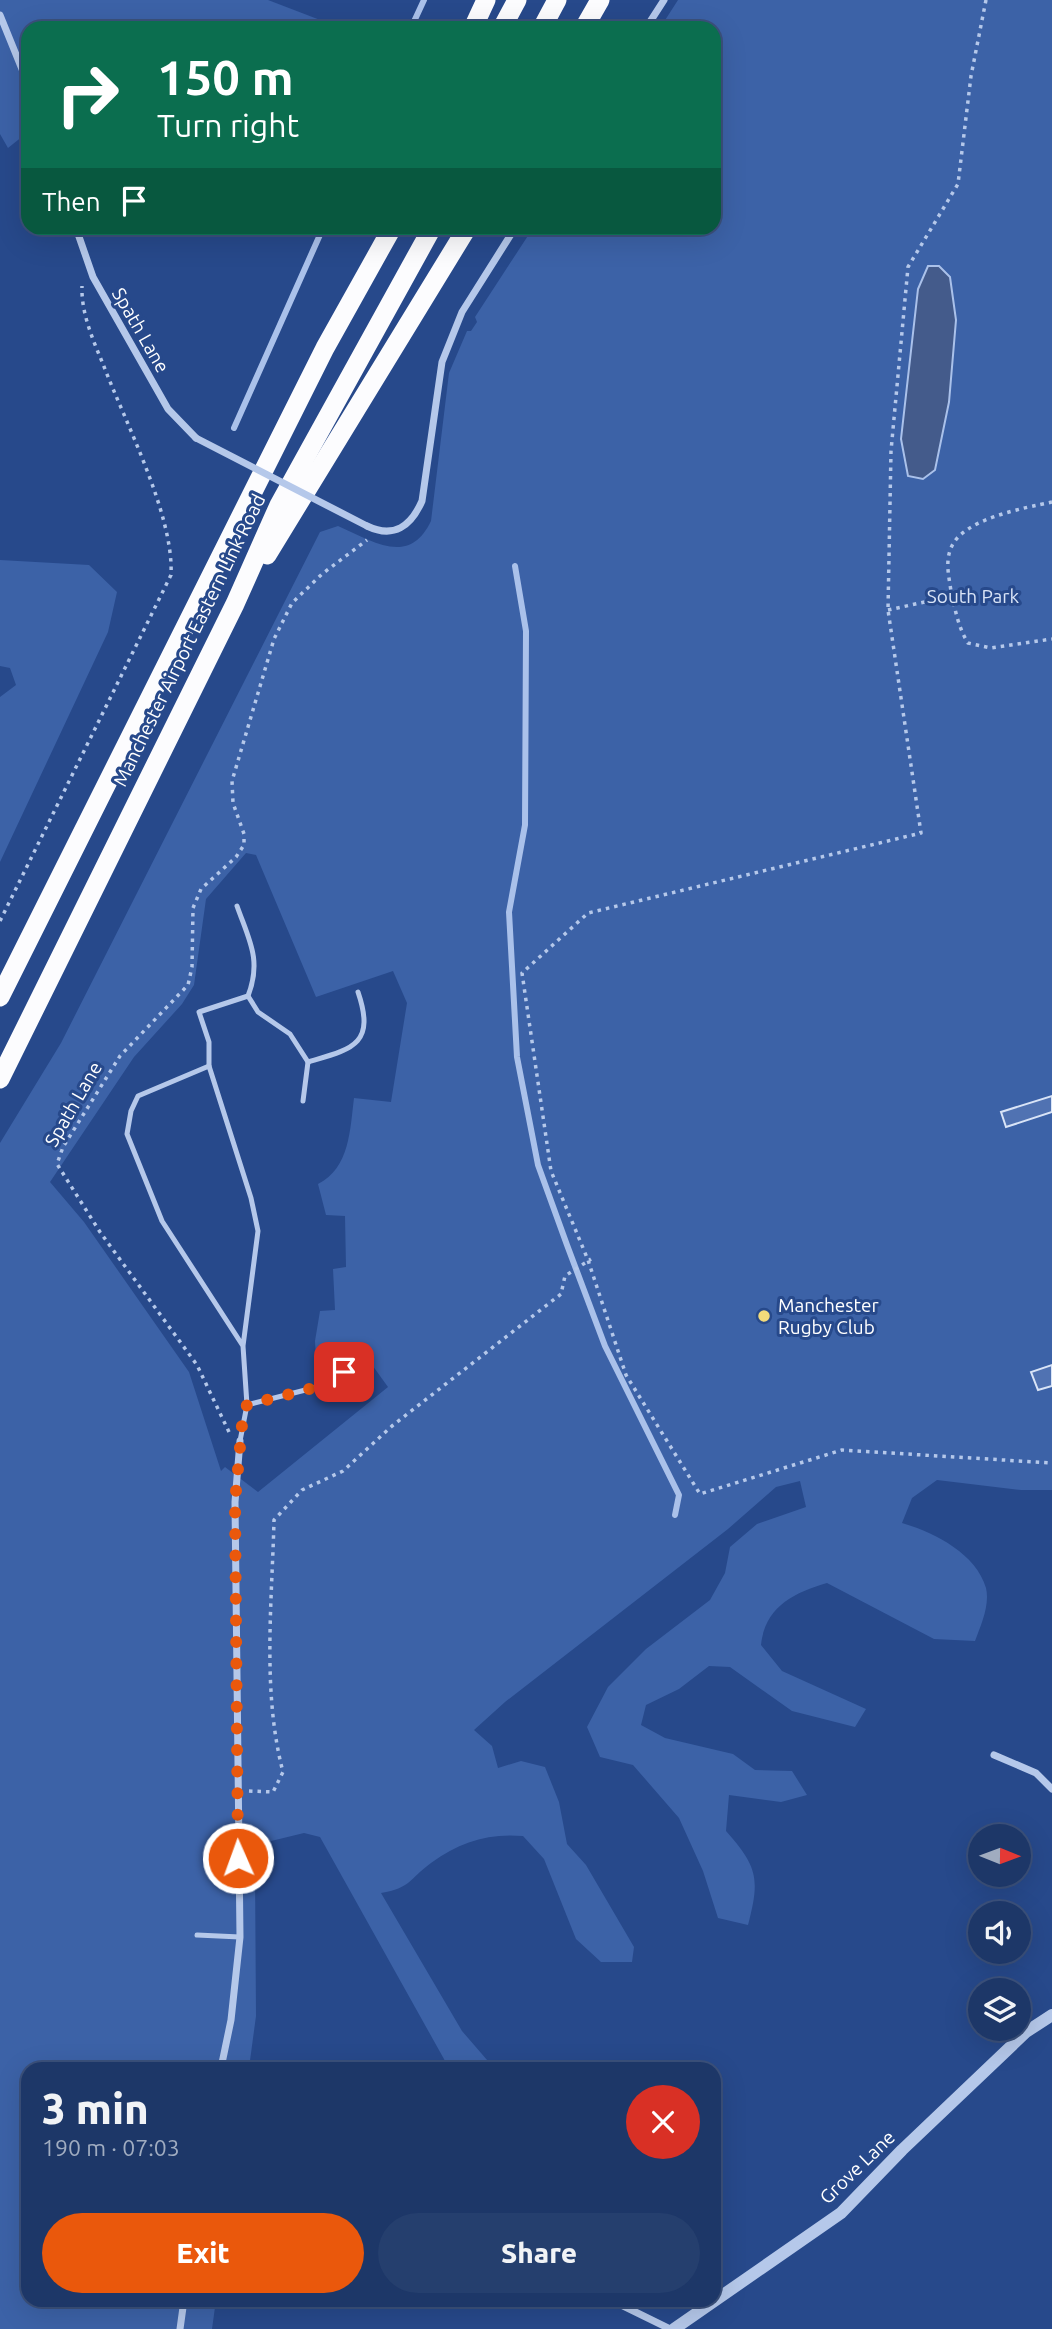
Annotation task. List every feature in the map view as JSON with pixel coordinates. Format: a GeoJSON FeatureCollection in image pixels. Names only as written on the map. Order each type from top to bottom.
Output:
{"type":"FeatureCollection","features":[{"type":"Feature","properties":{"kind":"highway"},"geometry":{"type":"LineString","coordinates":[[476,21],[486,0]]}},
{"type":"Feature","properties":{"kind":"highway"},"geometry":{"type":"LineString","coordinates":[[506,21],[517,0]]}},
{"type":"Feature","properties":{"kind":"highway"},"geometry":{"type":"LineString","coordinates":[[546,21],[557,0]]}},
{"type":"Feature","properties":{"kind":"highway"},"geometry":{"type":"LineString","coordinates":[[588,21],[600,0]]}},
{"type":"Feature","properties":{"kind":"highway"},"geometry":{"type":"LineString","coordinates":[[326,348],[378,235]]}},
{"type":"Feature","properties":{"kind":"highway","name":"Manchester Airport Eastern Link Road"},"geometry":{"type":"LineString","coordinates":[[0,997],[326,348],[388,235]]}},
{"type":"Feature","properties":{"kind":"highway","name":"Manchester Airport Eastern Link Road"},"geometry":{"type":"LineString","coordinates":[[0,1079],[235,604],[279,505],[428,235]]}},
{"type":"Feature","properties":{"kind":"highway"},"geometry":{"type":"LineString","coordinates":[[235,604],[293,516],[463,235]]}},
{"type":"Feature","properties":{"kind":"street"},"geometry":{"type":"LineString","coordinates":[[650,21],[664,0]]}},
{"type":"Feature","properties":{"kind":"street"},"geometry":{"type":"LineString","coordinates":[[0,15],[21,67]]}},
{"type":"Feature","properties":{"kind":"street","name":"Spath Lane"},"geometry":{"type":"LineString","coordinates":[[78,235],[93,276],[168,409],[195,438],[371,527]]}},
{"type":"Feature","properties":{"kind":"street"},"geometry":{"type":"LineString","coordinates":[[371,527],[394,531],[406,526],[416,515],[422,501],[442,362],[462,312],[511,235]]}},
{"type":"Feature","properties":{"kind":"street"},"geometry":{"type":"LineString","coordinates":[[221,2062],[231,2020],[240,1937],[235,1502],[240,1441]]}},
{"type":"Feature","properties":{"kind":"street"},"geometry":{"type":"LineString","coordinates":[[994,1755],[1036,1773],[1052,1790]]}},
{"type":"Feature","properties":{"kind":"street","name":"Grove Lane"},"geometry":{"type":"LineString","coordinates":[[721,2295],[841,2213],[902,2150],[1026,2032],[1052,2015]]}},
{"type":"Feature","properties":{"kind":"street"},"geometry":{"type":"LineString","coordinates":[[180,2329],[183,2307]]}},
{"type":"Feature","properties":{"kind":"street"},"geometry":{"type":"LineString","coordinates":[[626,2307],[672,2329]]}},
{"type":"Feature","properties":{"kind":"street","name":"Grove Lane"},"geometry":{"type":"LineString","coordinates":[[672,2329],[704,2307]]}},
{"type":"Feature","properties":{"kind":"lane"},"geometry":{"type":"LineString","coordinates":[[237,906],[256,966],[248,996],[258,1012],[290,1034],[308,1062],[303,1101]]}},
{"type":"Feature","properties":{"kind":"lane"},"geometry":{"type":"LineString","coordinates":[[308,1062],[349,1050],[357,1044],[362,1035],[364,1020],[358,992]]}},
{"type":"Feature","properties":{"kind":"lane"},"geometry":{"type":"LineString","coordinates":[[240,1441],[247,1405],[243,1346],[258,1231],[251,1198],[209,1066],[209,1042],[199,1012],[248,996]]}},
{"type":"Feature","properties":{"kind":"lane"},"geometry":{"type":"LineString","coordinates":[[209,1066],[138,1096],[131,1111],[127,1134],[162,1222],[243,1346]]}},
{"type":"Feature","properties":{"kind":"lane"},"geometry":{"type":"LineString","coordinates":[[247,1405],[325,1385],[362,1360]]}},
{"type":"Feature","properties":{"kind":"lane"},"geometry":{"type":"LineString","coordinates":[[198,1936],[240,1937]]}},
{"type":"Feature","properties":{"kind":"path"},"geometry":{"type":"LineString","coordinates":[[986,0],[971,76],[958,184],[908,267],[891,450],[888,610],[921,833],[589,913],[522,973],[551,1171],[588,1260],[626,1375],[700,1494],[842,1450],[1052,1463]]}},
{"type":"Feature","properties":{"kind":"path"},"geometry":{"type":"LineString","coordinates":[[0,921],[171,575],[172,561],[160,511],[89,330],[81,290],[83,282],[93,276]]}},
{"type":"Feature","properties":{"kind":"path"},"geometry":{"type":"LineString","coordinates":[[1052,502],[971,526],[957,536],[947,562],[961,633],[968,643],[991,648],[1052,639]]}},
{"type":"Feature","properties":{"kind":"path","name":"Spath Lane"},"geometry":{"type":"LineString","coordinates":[[238,1460],[221,1413],[197,1365],[100,1232],[57,1164],[63,1147],[120,1056],[188,985],[192,967],[191,924],[197,898],[201,889],[236,857],[244,845],[244,834],[233,803],[232,781],[240,745],[274,639],[292,603],[322,574],[366,541],[371,527]]}},
{"type":"Feature","properties":{"kind":"path"},"geometry":{"type":"LineString","coordinates":[[888,610],[953,596]]}},
{"type":"Feature","properties":{"kind":"path"},"geometry":{"type":"LineString","coordinates":[[237,1791],[273,1792],[282,1772],[275,1743],[271,1676],[274,1520],[302,1490],[343,1471],[393,1426],[561,1294],[565,1276],[588,1260]]}},
{"type":"Feature","properties":{"kind":"green space"},"geometry":{"type":"Polygon","coordinates":[[[0,0],[268,0],[323,21],[21,21],[21,138],[8,148],[0,134],[0,0]]]}},
{"type":"Feature","properties":{"kind":"green space","name":"South Park"},"geometry":{"type":"Polygon","coordinates":[[[678,0],[1052,0],[1052,1490],[1021,1490],[937,1480],[912,1498],[902,1523],[927,1532],[952,1546],[973,1564],[981,1576],[987,1601],[975,1641],[934,1639],[827,1583],[792,1597],[775,1611],[768,1621],[761,1645],[782,1671],[866,1709],[855,1727],[792,1711],[730,1667],[709,1666],[679,1689],[646,1705],[641,1725],[665,1738],[733,1754],[755,1770],[792,1771],[807,1795],[781,1802],[729,1795],[726,1831],[745,1854],[754,1874],[754,1896],[748,1925],[718,1918],[703,1871],[679,1818],[633,1765],[600,1757],[587,1727],[608,1687],[646,1649],[710,1600],[725,1573],[730,1547],[757,1524],[806,1507],[800,1481],[776,1487],[728,1529],[505,1702],[474,1730],[492,1746],[498,1768],[521,1761],[545,1767],[559,1802],[567,1844],[586,1865],[634,1947],[632,1962],[601,1962],[576,1939],[544,1859],[523,1836],[498,1836],[463,1844],[431,1863],[404,1886],[381,1893],[462,2031],[489,2062],[446,2062],[320,1837],[304,1833],[267,1842],[255,1871],[256,2016],[250,2062],[21,2062],[21,2307],[215,2307],[212,2329],[0,2329],[0,1143],[61,1043],[320,532],[338,526],[377,543],[401,547],[422,535],[431,521],[449,373],[467,331],[471,331],[477,322],[475,317],[528,235],[721,235],[721,21],[664,21],[678,0]],[[246,853],[206,899],[194,985],[182,1004],[134,1057],[50,1182],[84,1222],[189,1372],[221,1471],[225,1467],[258,1492],[388,1387],[362,1351],[317,1379],[315,1341],[320,1311],[335,1310],[333,1269],[346,1267],[345,1216],[326,1215],[318,1184],[329,1177],[342,1158],[349,1135],[354,1098],[391,1102],[407,1003],[393,971],[316,997],[256,855],[246,853]]]}},
{"type":"Feature","properties":{"kind":"green space"},"geometry":{"type":"Polygon","coordinates":[[[0,560],[89,565],[117,592],[108,632],[0,862],[0,697],[16,685],[10,668],[0,666],[0,560]]]}},
{"type":"Feature","properties":{"kind":"shaded area"},"geometry":{"type":"Polygon","coordinates":[[[928,266],[939,266],[950,277],[956,320],[949,402],[935,470],[923,479],[908,476],[901,439],[918,289],[928,266]]]}},
{"type":"Feature","properties":{"kind":"building"},"geometry":{"type":"Polygon","coordinates":[[[1052,1096],[1052,1112],[1006,1127],[1001,1112],[1052,1096]]]}},
{"type":"Feature","properties":{"kind":"building"},"geometry":{"type":"Polygon","coordinates":[[[1052,1365],[1052,1386],[1038,1390],[1031,1372],[1052,1365]]]}},
{"type":"Feature","properties":{"kind":"waterway"},"geometry":{"type":"LineString","coordinates":[[414,21],[424,0]]}},
{"type":"Feature","properties":{"kind":"waterway"},"geometry":{"type":"LineString","coordinates":[[234,428],[320,235]]}},
{"type":"Feature","properties":{"kind":"waterway"},"geometry":{"type":"LineString","coordinates":[[515,566],[526,631],[525,825],[509,912],[517,1057],[538,1165],[605,1346],[679,1495],[675,1515]]}},
{"type":"Feature","properties":{"kind":"place","name":"Manchester Rugby Club"},"geometry":{"type":"Point","coordinates":[764,1316]}},
{"type":"Feature","properties":{"kind":"route"},"geometry":{"type":"LineString","coordinates":[[238,1858],[235,1502],[243,1414],[247,1405],[325,1385],[344,1372]]}}]}
